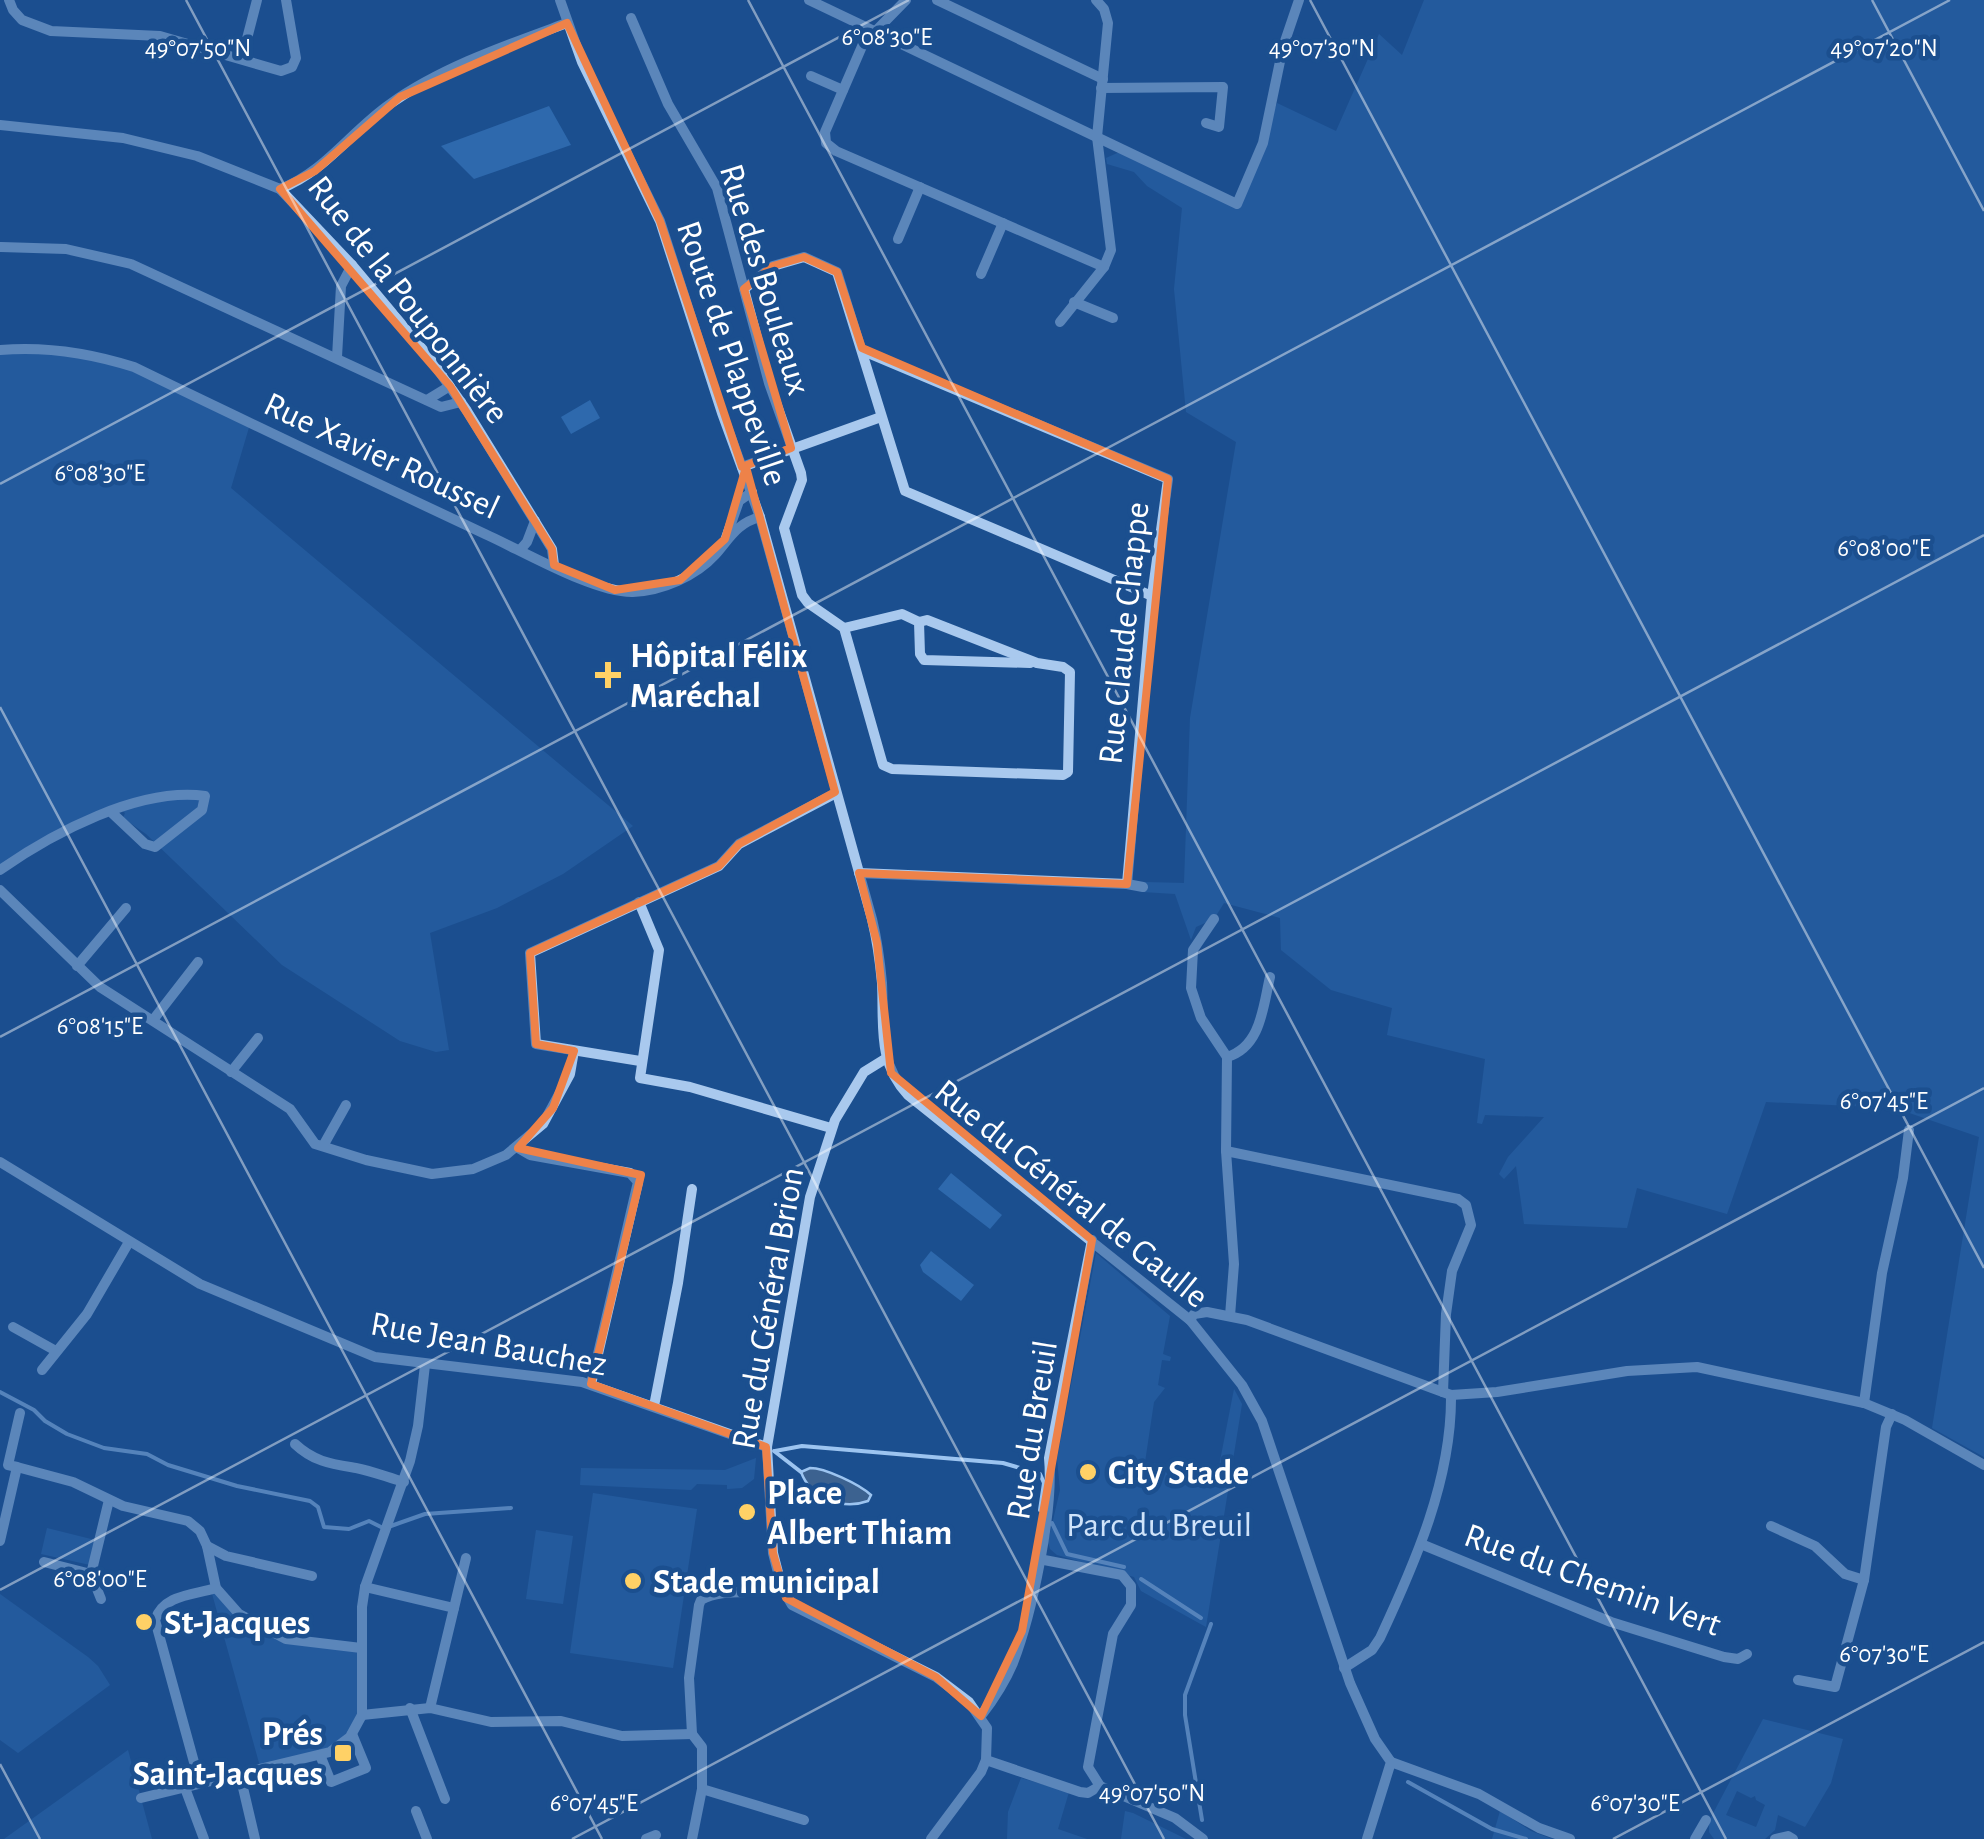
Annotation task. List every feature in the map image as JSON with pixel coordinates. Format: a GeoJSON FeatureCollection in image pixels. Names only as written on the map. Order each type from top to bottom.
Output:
{"type":"FeatureCollection","features":[{"type":"Feature","properties":{"kind":"street"},"geometry":{"type":"LineString","coordinates":[[9,0],[22,20],[51,32],[160,36],[281,72],[295,62],[286,0]]}},
{"type":"Feature","properties":{"kind":"street"},"geometry":{"type":"LineString","coordinates":[[242,58],[258,0]]}},
{"type":"Feature","properties":{"kind":"street","name":"Route de Plappeville"},"geometry":{"type":"LineString","coordinates":[[560,0],[566,23],[660,222],[760,517],[836,793]]}},
{"type":"Feature","properties":{"kind":"street"},"geometry":{"type":"LineString","coordinates":[[808,0],[1237,204],[1264,143],[1283,47],[1299,0]]}},
{"type":"Feature","properties":{"kind":"street"},"geometry":{"type":"LineString","coordinates":[[906,0],[863,44],[825,132],[826,142],[836,151],[1104,267]]}},
{"type":"Feature","properties":{"kind":"street"},"geometry":{"type":"LineString","coordinates":[[937,0],[1102,84],[1223,88],[1219,127],[1206,123]]}},
{"type":"Feature","properties":{"kind":"street"},"geometry":{"type":"LineString","coordinates":[[1060,322],[1104,267],[1111,250],[1097,137],[1108,23],[1100,4]]}},
{"type":"Feature","properties":{"kind":"street","name":"Rue des Bouleaux"},"geometry":{"type":"LineString","coordinates":[[631,18],[668,104],[717,188],[769,383],[802,480],[784,528],[802,595],[808,604],[844,628]]}},
{"type":"Feature","properties":{"kind":"street","name":"Rue de la Pouponnière"},"geometry":{"type":"LineString","coordinates":[[554,565],[552,549],[450,386],[352,265],[280,189],[315,171],[361,126],[400,97],[479,57],[566,23]]}},
{"type":"Feature","properties":{"kind":"street"},"geometry":{"type":"LineString","coordinates":[[811,76],[843,90]]}},
{"type":"Feature","properties":{"kind":"street"},"geometry":{"type":"LineString","coordinates":[[0,125],[122,138],[197,156],[280,189]]}},
{"type":"Feature","properties":{"kind":"street"},"geometry":{"type":"LineString","coordinates":[[898,239],[920,187]]}},
{"type":"Feature","properties":{"kind":"street"},"geometry":{"type":"LineString","coordinates":[[981,274],[1003,223]]}},
{"type":"Feature","properties":{"kind":"street"},"geometry":{"type":"LineString","coordinates":[[1,247],[66,249],[131,264],[441,408],[461,402]]}},
{"type":"Feature","properties":{"kind":"street"},"geometry":{"type":"LineString","coordinates":[[744,289],[773,266],[804,257],[837,272],[906,491],[1152,596]]}},
{"type":"Feature","properties":{"kind":"street"},"geometry":{"type":"LineString","coordinates":[[336,357],[341,286],[352,265]]}},
{"type":"Feature","properties":{"kind":"street"},"geometry":{"type":"LineString","coordinates":[[1074,302],[1113,318]]}},
{"type":"Feature","properties":{"kind":"street","name":"Rue Xavier Roussel"},"geometry":{"type":"LineString","coordinates":[[1,350],[44,348],[134,367],[520,550],[615,590],[643,590],[680,580],[714,556],[744,523],[760,517]]}},
{"type":"Feature","properties":{"kind":"street","name":"Rue Claude Chappe"},"geometry":{"type":"LineString","coordinates":[[863,352],[1168,478],[1152,596],[1127,884]]}},
{"type":"Feature","properties":{"kind":"street"},"geometry":{"type":"LineString","coordinates":[[426,400],[450,386]]}},
{"type":"Feature","properties":{"kind":"street"},"geometry":{"type":"LineString","coordinates":[[742,467],[881,417]]}},
{"type":"Feature","properties":{"kind":"street","name":"Rue Xavier Roussel"},"geometry":{"type":"LineString","coordinates":[[726,539],[739,501],[752,492]]}},
{"type":"Feature","properties":{"kind":"street"},"geometry":{"type":"LineString","coordinates":[[520,550],[535,521]]}},
{"type":"Feature","properties":{"kind":"street"},"geometry":{"type":"LineString","coordinates":[[920,622],[920,654],[924,660],[1037,664],[1063,667],[1070,672],[1069,769],[1066,774],[892,769],[883,765],[878,756],[844,628],[902,614],[1037,664]]}},
{"type":"Feature","properties":{"kind":"street"},"geometry":{"type":"LineString","coordinates":[[640,1061],[536,1044],[530,953],[719,866],[739,844],[836,793],[877,942],[886,1059]]}},
{"type":"Feature","properties":{"kind":"street"},"geometry":{"type":"LineString","coordinates":[[0,870],[36,847],[110,812],[152,799],[205,796],[202,810],[155,847],[145,844],[110,812]]}},
{"type":"Feature","properties":{"kind":"street"},"geometry":{"type":"LineString","coordinates":[[858,873],[1143,887]]}},
{"type":"Feature","properties":{"kind":"street"},"geometry":{"type":"LineString","coordinates":[[0,890],[100,987],[290,1110],[311,1140],[392,1167],[432,1174],[473,1169],[518,1148],[543,1124],[553,1108],[570,1074],[574,1051]]}},
{"type":"Feature","properties":{"kind":"street"},"geometry":{"type":"LineString","coordinates":[[639,902],[658,950],[640,1078],[690,1087],[831,1128]]}},
{"type":"Feature","properties":{"kind":"street"},"geometry":{"type":"LineString","coordinates":[[77,966],[126,908]]}},
{"type":"Feature","properties":{"kind":"street"},"geometry":{"type":"LineString","coordinates":[[1214,919],[1193,950],[1190,976],[1194,1003],[1227,1058],[1226,1152],[1234,1264],[1230,1316]]}},
{"type":"Feature","properties":{"kind":"street"},"geometry":{"type":"LineString","coordinates":[[153,1020],[198,962]]}},
{"type":"Feature","properties":{"kind":"street"},"geometry":{"type":"LineString","coordinates":[[1227,1058],[1244,1050],[1255,1035],[1270,977]]}},
{"type":"Feature","properties":{"kind":"street"},"geometry":{"type":"LineString","coordinates":[[231,1072],[258,1038]]}},
{"type":"Feature","properties":{"kind":"street","name":"Rue du Général Brion"},"geometry":{"type":"LineString","coordinates":[[782,1588],[774,1553],[766,1447],[810,1197],[831,1128],[864,1072],[886,1059]]}},
{"type":"Feature","properties":{"kind":"street","name":"Rue du Général de Gaulle"},"geometry":{"type":"LineString","coordinates":[[886,1059],[891,1073],[908,1095],[1190,1320],[1242,1384],[1262,1420],[1344,1668],[1366,1722],[1391,1762]]}},
{"type":"Feature","properties":{"kind":"street"},"geometry":{"type":"LineString","coordinates":[[322,1146],[346,1104]]}},
{"type":"Feature","properties":{"kind":"street"},"geometry":{"type":"LineString","coordinates":[[1864,1403],[1882,1272],[1903,1178],[1909,1130]]}},
{"type":"Feature","properties":{"kind":"street"},"geometry":{"type":"LineString","coordinates":[[518,1148],[530,1156],[630,1173],[638,1182],[591,1384]]}},
{"type":"Feature","properties":{"kind":"street"},"geometry":{"type":"LineString","coordinates":[[1226,1152],[1458,1198],[1466,1205],[1472,1225],[1452,1271],[1446,1314],[1448,1443],[1421,1544],[1380,1638],[1372,1650],[1344,1668]]}},
{"type":"Feature","properties":{"kind":"street","name":"Rue Jean Bauchez"},"geometry":{"type":"LineString","coordinates":[[0,1162],[200,1284],[375,1357],[591,1384],[766,1447]]}},
{"type":"Feature","properties":{"kind":"street"},"geometry":{"type":"LineString","coordinates":[[654,1406],[692,1188]]}},
{"type":"Feature","properties":{"kind":"street","name":"Rue du Breuil"},"geometry":{"type":"LineString","coordinates":[[1092,1240],[1049,1458],[1052,1490],[1039,1558],[1122,1575],[1133,1590],[1131,1605],[1113,1634],[1100,1714],[1088,1758],[1091,1774],[1100,1786]]}},
{"type":"Feature","properties":{"kind":"street"},"geometry":{"type":"LineString","coordinates":[[42,1370],[87,1314],[129,1242]]}},
{"type":"Feature","properties":{"kind":"street"},"geometry":{"type":"LineString","coordinates":[[1190,1320],[1194,1314],[1207,1312],[1230,1316],[1447,1394],[1497,1392],[1627,1371],[1697,1367],[1864,1403],[1892,1414],[1984,1466]]}},
{"type":"Feature","properties":{"kind":"street"},"geometry":{"type":"LineString","coordinates":[[13,1326],[56,1351]]}},
{"type":"Feature","properties":{"kind":"street"},"geometry":{"type":"LineString","coordinates":[[141,1798],[320,1755],[338,1748],[352,1734],[362,1716],[365,1587],[404,1482],[418,1426],[425,1364]]}},
{"type":"Feature","properties":{"kind":"street"},"geometry":{"type":"LineString","coordinates":[[20,1414],[8,1465],[73,1482],[140,1512],[188,1521],[200,1531],[207,1546],[216,1588],[238,1614],[286,1639],[361,1648]]}},
{"type":"Feature","properties":{"kind":"street"},"geometry":{"type":"LineString","coordinates":[[1798,1680],[1835,1688],[1864,1580],[1886,1427],[1892,1414]]}},
{"type":"Feature","properties":{"kind":"street"},"geometry":{"type":"LineString","coordinates":[[295,1444],[308,1456],[339,1467],[404,1482]]}},
{"type":"Feature","properties":{"kind":"street"},"geometry":{"type":"LineString","coordinates":[[0,1542],[18,1467]]}},
{"type":"Feature","properties":{"kind":"street"},"geometry":{"type":"LineString","coordinates":[[101,1599],[91,1574],[109,1500]]}},
{"type":"Feature","properties":{"kind":"street"},"geometry":{"type":"LineString","coordinates":[[1771,1526],[1815,1546],[1845,1574],[1864,1580]]}},
{"type":"Feature","properties":{"kind":"street","name":"Rue du Chemin Vert"},"geometry":{"type":"LineString","coordinates":[[1421,1544],[1627,1628],[1724,1657],[1738,1659],[1747,1654]]}},
{"type":"Feature","properties":{"kind":"street"},"geometry":{"type":"LineString","coordinates":[[207,1546],[226,1556],[312,1576]]}},
{"type":"Feature","properties":{"kind":"street"},"geometry":{"type":"LineString","coordinates":[[430,1708],[466,1558]]}},
{"type":"Feature","properties":{"kind":"street"},"geometry":{"type":"LineString","coordinates":[[981,1716],[1013,1662],[1039,1558]]}},
{"type":"Feature","properties":{"kind":"street"},"geometry":{"type":"LineString","coordinates":[[44,1562],[91,1574]]}},
{"type":"Feature","properties":{"kind":"street"},"geometry":{"type":"LineString","coordinates":[[365,1587],[454,1608]]}},
{"type":"Feature","properties":{"kind":"street"},"geometry":{"type":"LineString","coordinates":[[200,1784],[155,1620],[164,1604],[216,1588]]}},
{"type":"Feature","properties":{"kind":"street"},"geometry":{"type":"LineString","coordinates":[[692,1839],[702,1788],[702,1748],[692,1734],[689,1678],[700,1600],[718,1594],[764,1594],[782,1588],[792,1606],[936,1677],[981,1716],[986,1728],[982,1772],[931,1839]]}},
{"type":"Feature","properties":{"kind":"street"},"geometry":{"type":"LineString","coordinates":[[410,1708],[445,1799]]}},
{"type":"Feature","properties":{"kind":"street"},"geometry":{"type":"LineString","coordinates":[[362,1716],[430,1708],[491,1722],[561,1722],[622,1736],[692,1734]]}},
{"type":"Feature","properties":{"kind":"street"},"geometry":{"type":"LineString","coordinates":[[320,1755],[331,1782],[366,1768],[352,1734]]}},
{"type":"Feature","properties":{"kind":"street"},"geometry":{"type":"LineString","coordinates":[[986,1760],[1080,1792],[1088,1793],[1100,1786],[1184,1822],[1200,1836]]}},
{"type":"Feature","properties":{"kind":"street"},"geometry":{"type":"LineString","coordinates":[[1367,1839],[1391,1762],[1453,1783],[1512,1810],[1539,1828],[1570,1839]]}},
{"type":"Feature","properties":{"kind":"street"},"geometry":{"type":"LineString","coordinates":[[240,1775],[255,1839]]}},
{"type":"Feature","properties":{"kind":"street"},"geometry":{"type":"LineString","coordinates":[[185,1788],[204,1839]]}},
{"type":"Feature","properties":{"kind":"street"},"geometry":{"type":"LineString","coordinates":[[702,1788],[804,1820]]}},
{"type":"Feature","properties":{"kind":"street"},"geometry":{"type":"LineString","coordinates":[[416,1811],[427,1839]]}},
{"type":"Feature","properties":{"kind":"street"},"geometry":{"type":"LineString","coordinates":[[1695,1839],[1706,1820]]}},
{"type":"Feature","properties":{"kind":"street"},"geometry":{"type":"LineString","coordinates":[[1775,1839],[1793,1839]]}},
{"type":"Feature","properties":{"kind":"highlighted area"},"geometry":{"type":"Polygon","coordinates":[[[567,23],[660,221],[742,467],[791,448],[744,289],[773,266],[804,257],[837,272],[862,348],[1168,479],[1127,884],[859,873],[877,943],[891,1073],[1092,1240],[1022,1631],[981,1716],[936,1677],[786,1598],[773,1553],[766,1447],[591,1384],[641,1175],[518,1148],[553,1108],[574,1051],[536,1044],[530,953],[719,866],[739,844],[835,792],[746,467],[725,539],[680,580],[615,590],[554,565],[552,549],[450,386],[280,189],[315,171],[400,97],[567,23]]]}},
{"type":"Feature","properties":{"kind":"green space"},"geometry":{"type":"Polygon","coordinates":[[[1424,0],[1984,0],[1984,1457],[1932,1428],[1979,1137],[1895,1108],[1766,1102],[1727,1214],[1637,1188],[1627,1228],[1524,1224],[1516,1166],[1504,1179],[1499,1174],[1508,1157],[1544,1117],[1485,1115],[1482,1124],[1477,1123],[1485,1059],[1387,1035],[1392,1008],[1331,990],[1281,950],[1280,918],[1224,903],[1214,919],[1196,927],[1191,940],[1175,894],[1143,892],[1144,882],[1184,883],[1190,718],[1236,442],[1186,412],[1174,289],[1182,208],[1147,186],[1134,172],[1107,164],[1106,158],[1124,150],[1237,204],[1277,103],[1336,131],[1379,34],[1402,55],[1424,0]]]}},
{"type":"Feature","properties":{"kind":"green space"},"geometry":{"type":"Polygon","coordinates":[[[549,106],[571,145],[474,179],[441,146],[549,106]]]}},
{"type":"Feature","properties":{"kind":"green space"},"geometry":{"type":"Polygon","coordinates":[[[0,350],[110,359],[250,424],[231,488],[633,826],[563,874],[497,908],[430,933],[449,1050],[436,1052],[400,1041],[282,965],[146,834],[123,818],[125,813],[119,808],[0,866],[0,350]]]}},
{"type":"Feature","properties":{"kind":"green space"},"geometry":{"type":"Polygon","coordinates":[[[590,400],[600,418],[571,434],[561,417],[590,400]]]}},
{"type":"Feature","properties":{"kind":"green space"},"geometry":{"type":"Polygon","coordinates":[[[951,1173],[1002,1215],[990,1229],[938,1189],[951,1173]]]}},
{"type":"Feature","properties":{"kind":"green space"},"geometry":{"type":"Polygon","coordinates":[[[931,1251],[974,1285],[961,1301],[923,1272],[920,1265],[931,1251]]]}},
{"type":"Feature","properties":{"kind":"green space","name":"Parc du Breuil"},"geometry":{"type":"Polygon","coordinates":[[[1096,1253],[1170,1316],[1163,1354],[1171,1357],[1170,1361],[1162,1360],[1158,1385],[1165,1388],[1154,1402],[1145,1462],[1210,1473],[1219,1466],[1234,1389],[1242,1404],[1206,1627],[1141,1591],[1134,1577],[1057,1555],[1050,1549],[1048,1542],[1060,1490],[1057,1459],[1096,1253]]]}},
{"type":"Feature","properties":{"kind":"green space"},"geometry":{"type":"Polygon","coordinates":[[[756,1458],[754,1479],[742,1488],[697,1484],[691,1490],[580,1485],[581,1468],[725,1470],[756,1458]]]}},
{"type":"Feature","properties":{"kind":"green space","name":"Stade municipal"},"geometry":{"type":"Polygon","coordinates":[[[593,1493],[697,1509],[673,1668],[570,1653],[593,1493]]]}},
{"type":"Feature","properties":{"kind":"green space"},"geometry":{"type":"Polygon","coordinates":[[[47,1528],[95,1540],[90,1565],[41,1554],[47,1528]]]}},
{"type":"Feature","properties":{"kind":"green space"},"geometry":{"type":"Polygon","coordinates":[[[536,1530],[573,1536],[563,1604],[526,1599],[536,1530]]]}},
{"type":"Feature","properties":{"kind":"green space"},"geometry":{"type":"Polygon","coordinates":[[[211,1590],[266,1631],[361,1648],[362,1715],[345,1743],[261,1770],[211,1590]]]}},
{"type":"Feature","properties":{"kind":"green space"},"geometry":{"type":"Polygon","coordinates":[[[0,1594],[88,1657],[110,1685],[18,1753],[0,1740],[0,1594]]]}},
{"type":"Feature","properties":{"kind":"green space"},"geometry":{"type":"Polygon","coordinates":[[[1763,1719],[1843,1739],[1831,1783],[1805,1827],[1778,1815],[1775,1830],[1765,1839],[1714,1839],[1709,1821],[1763,1719]],[[1737,1791],[1726,1815],[1756,1827],[1765,1805],[1755,1796],[1737,1791]]]}},
{"type":"Feature","properties":{"kind":"green space"},"geometry":{"type":"Polygon","coordinates":[[[128,1750],[152,1839],[4,1839],[128,1750]]]}},
{"type":"Feature","properties":{"kind":"green space"},"geometry":{"type":"Polygon","coordinates":[[[1021,1778],[1069,1792],[1058,1829],[1087,1839],[1007,1839],[1008,1812],[1021,1778]]]}},
{"type":"Feature","properties":{"kind":"green space"},"geometry":{"type":"Polygon","coordinates":[[[1125,1811],[1133,1813],[1186,1839],[1121,1839],[1125,1811]]]}},
{"type":"Feature","properties":{"kind":"green space"},"geometry":{"type":"Polygon","coordinates":[[[1500,1811],[1531,1831],[1552,1839],[1492,1839],[1500,1811]]]}},
{"type":"Feature","properties":{"kind":"shaded area"},"geometry":{"type":"Polygon","coordinates":[[[810,1468],[859,1486],[871,1495],[868,1501],[838,1503],[820,1495],[801,1472],[810,1468]]]}},
{"type":"Feature","properties":{"kind":"waterway"},"geometry":{"type":"LineString","coordinates":[[0,1392],[67,1434],[104,1448],[147,1454],[168,1465],[237,1486],[310,1501],[318,1507],[324,1527],[349,1529],[369,1521],[381,1527]]}},
{"type":"Feature","properties":{"kind":"waterway"},"geometry":{"type":"LineString","coordinates":[[775,1451],[802,1446],[1003,1463],[1040,1474],[1044,1483],[1040,1510]]}},
{"type":"Feature","properties":{"kind":"waterway"},"geometry":{"type":"LineString","coordinates":[[774,1451],[801,1472]]}},
{"type":"Feature","properties":{"kind":"waterway"},"geometry":{"type":"LineString","coordinates":[[391,1526],[425,1514],[511,1508]]}},
{"type":"Feature","properties":{"kind":"waterway"},"geometry":{"type":"LineString","coordinates":[[1052,1523],[1067,1554],[1124,1567]]}},
{"type":"Feature","properties":{"kind":"waterway"},"geometry":{"type":"LineString","coordinates":[[1141,1579],[1201,1618]]}},
{"type":"Feature","properties":{"kind":"waterway"},"geometry":{"type":"LineString","coordinates":[[1202,1820],[1185,1695],[1211,1624]]}},
{"type":"Feature","properties":{"kind":"waterway"},"geometry":{"type":"LineString","coordinates":[[1408,1782],[1492,1829],[1526,1839]]}},
{"type":"Feature","properties":{"kind":"place","name":"Hôpital Félix Maréchal"},"geometry":{"type":"Point","coordinates":[608,675]}},
{"type":"Feature","properties":{"kind":"place","name":"City Stade"},"geometry":{"type":"Point","coordinates":[1088,1472]}},
{"type":"Feature","properties":{"kind":"place","name":"Place Albert Thiam"},"geometry":{"type":"Point","coordinates":[747,1512]}},
{"type":"Feature","properties":{"kind":"place","name":"Stade municipal"},"geometry":{"type":"Point","coordinates":[633,1581]}},
{"type":"Feature","properties":{"kind":"place","name":"St-Jacques"},"geometry":{"type":"Point","coordinates":[144,1622]}},
{"type":"Feature","properties":{"kind":"place","name":"Prés Saint-Jacques"},"geometry":{"type":"Point","coordinates":[343,1753]}}]}
